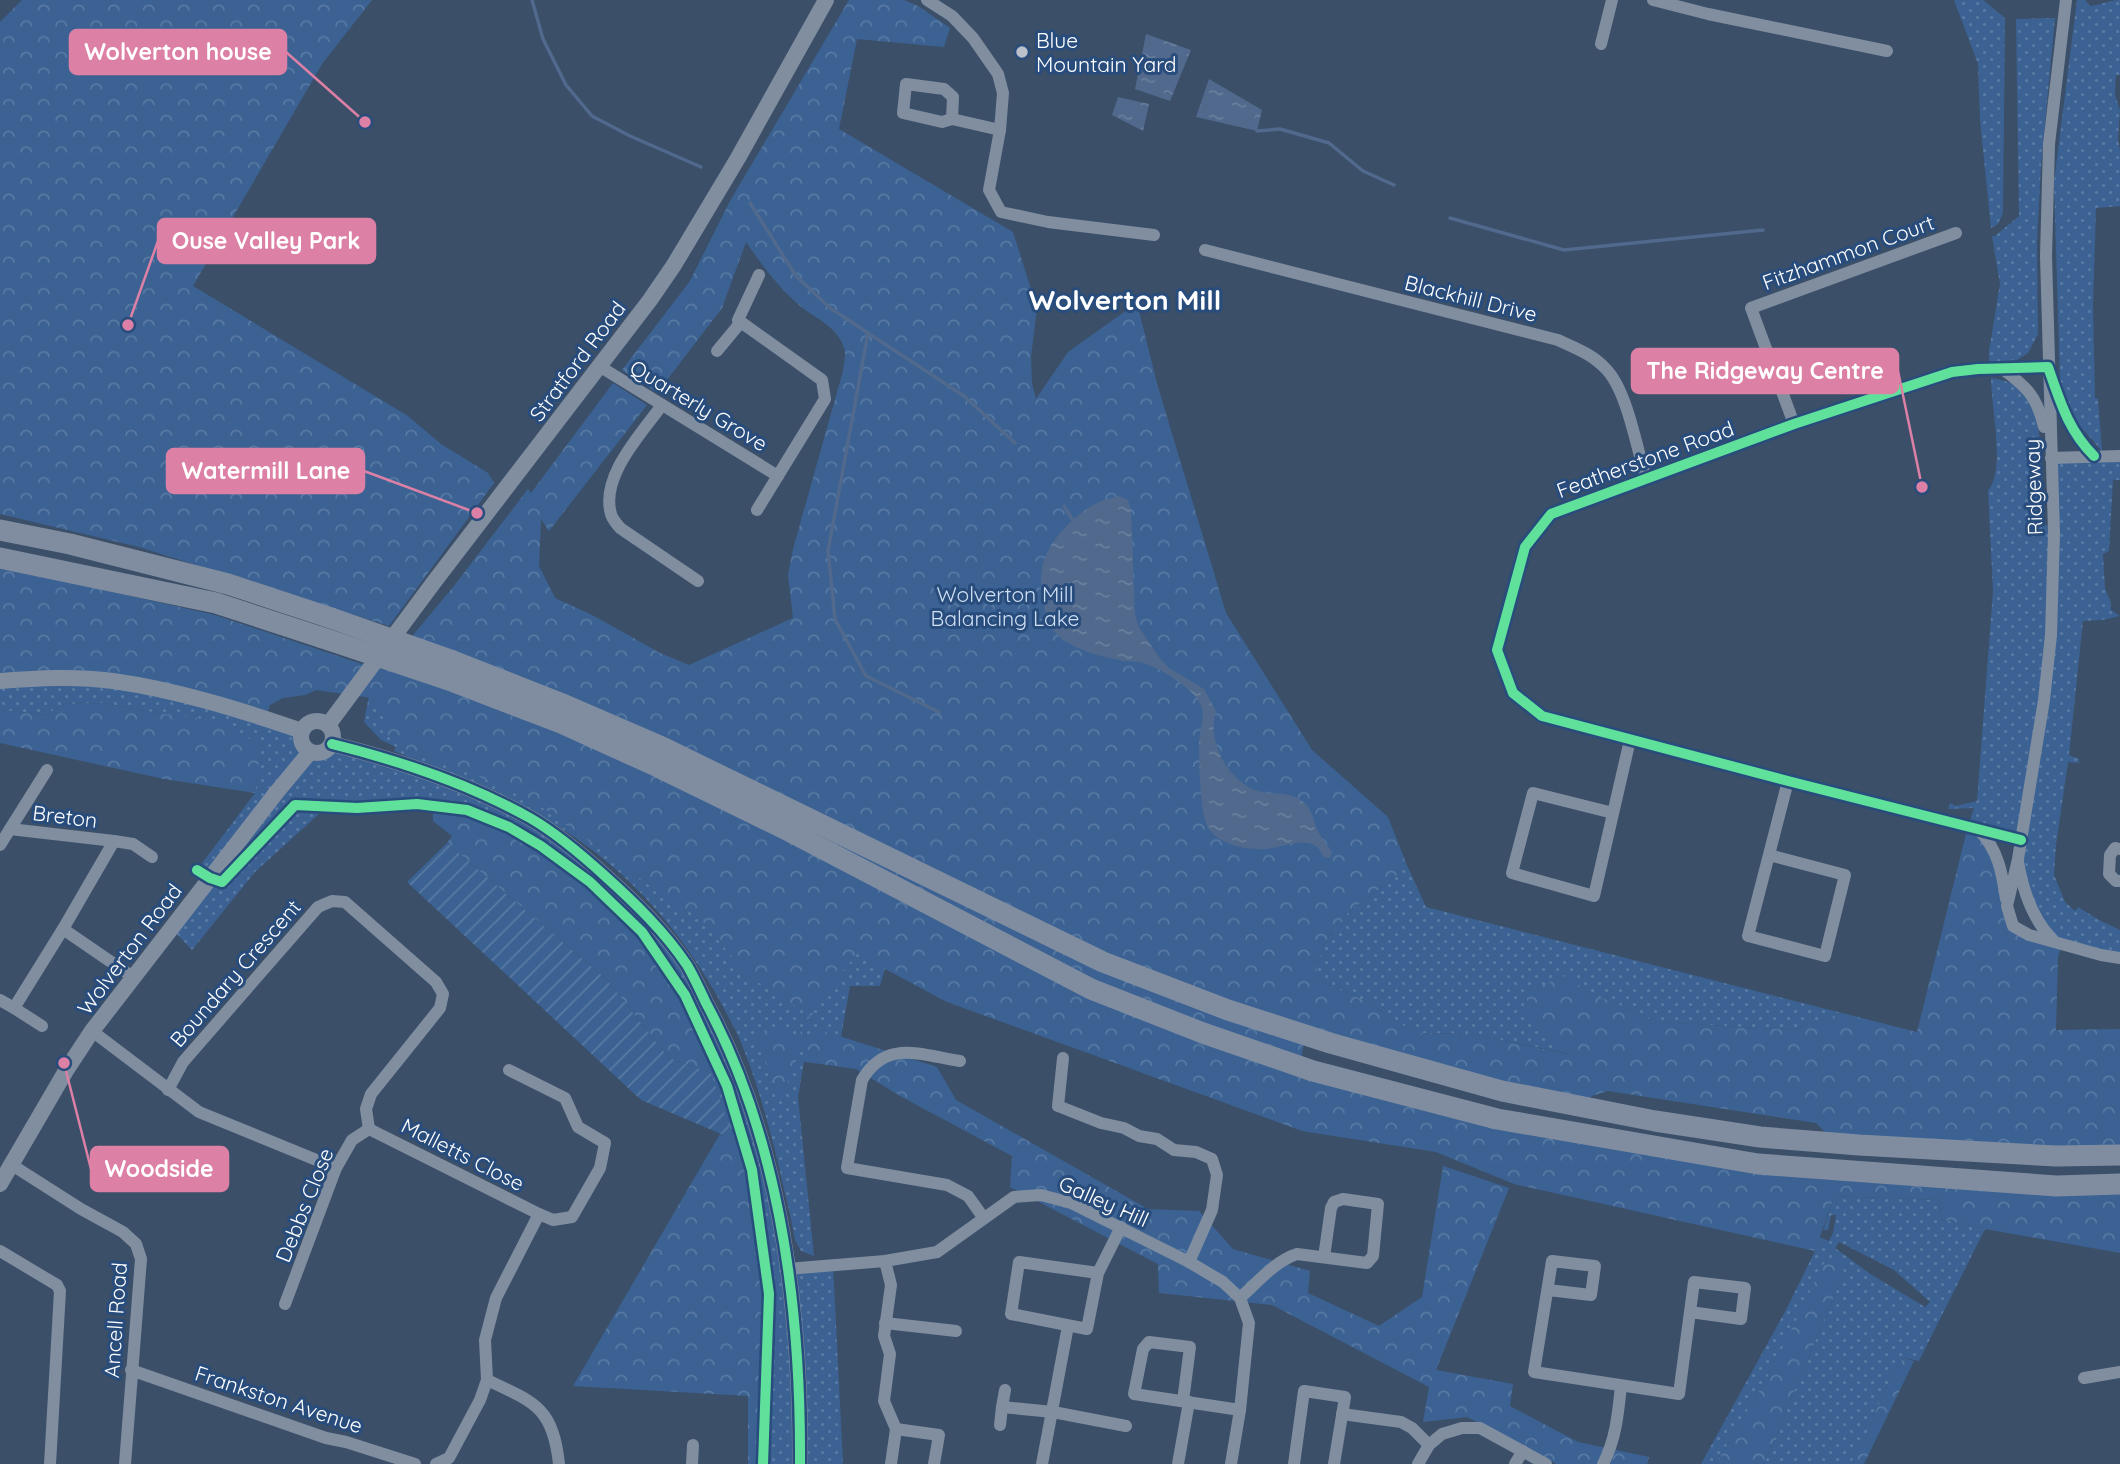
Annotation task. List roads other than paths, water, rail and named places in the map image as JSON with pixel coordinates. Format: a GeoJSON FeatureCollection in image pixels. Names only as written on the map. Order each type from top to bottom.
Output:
{"type":"FeatureCollection","features":[{"type":"Feature","properties":{"kind":"highway"},"geometry":{"type":"LineString","coordinates":[[0,530],[70,544],[228,584],[326,627],[450,670],[560,703],[664,748],[1103,961],[1228,1010],[1330,1043],[1502,1091],[1655,1121],[1760,1137],[2056,1156],[2120,1154]]}},
{"type":"Feature","properties":{"kind":"highway"},"geometry":{"type":"LineString","coordinates":[[0,558],[326,627]]}},
{"type":"Feature","properties":{"kind":"highway"},"geometry":{"type":"LineString","coordinates":[[450,670],[783,828],[1091,989],[1203,1033],[1313,1070],[1497,1119],[1758,1164],[2056,1186],[2120,1184]]}},
{"type":"Feature","properties":{"kind":"street","name":"Stratford Road"},"geometry":{"type":"LineString","coordinates":[[328,725],[674,265],[827,0]]}},
{"type":"Feature","properties":{"kind":"street"},"geometry":{"type":"LineString","coordinates":[[927,0],[946,5],[998,74],[1003,93],[1000,130],[989,190],[1001,212],[1048,222],[1154,236]]}},
{"type":"Feature","properties":{"kind":"street"},"geometry":{"type":"LineString","coordinates":[[1601,44],[1612,0]]}},
{"type":"Feature","properties":{"kind":"street"},"geometry":{"type":"LineString","coordinates":[[1653,0],[1886,51]]}},
{"type":"Feature","properties":{"kind":"street","name":"Ridgeway"},"geometry":{"type":"LineString","coordinates":[[2007,906],[2018,859],[2046,687],[2051,635],[2054,514],[2046,256],[2049,144],[2065,2]]}},
{"type":"Feature","properties":{"kind":"street"},"geometry":{"type":"LineString","coordinates":[[952,119],[1000,130]]}},
{"type":"Feature","properties":{"kind":"street","name":"Fitzhammon Court"},"geometry":{"type":"LineString","coordinates":[[1794,424],[1751,308],[1956,233]]}},
{"type":"Feature","properties":{"kind":"street","name":"Blackhill Drive"},"geometry":{"type":"LineString","coordinates":[[1205,250],[1558,341],[1580,350],[1607,369],[1620,388],[1646,479]]}},
{"type":"Feature","properties":{"kind":"street"},"geometry":{"type":"LineString","coordinates":[[717,351],[741,322],[738,320],[759,275]]}},
{"type":"Feature","properties":{"kind":"street","name":"Quarterly Grove"},"geometry":{"type":"LineString","coordinates":[[741,322],[822,380],[825,399],[757,510]]}},
{"type":"Feature","properties":{"kind":"street","name":"Quarterly Grove"},"geometry":{"type":"LineString","coordinates":[[599,366],[778,475]]}},
{"type":"Feature","properties":{"kind":"street"},"geometry":{"type":"LineString","coordinates":[[2048,367],[2065,415],[2080,442],[2094,456]]}},
{"type":"Feature","properties":{"kind":"street","name":"Featherstone Road"},"geometry":{"type":"LineString","coordinates":[[2021,840],[1542,716],[1513,693],[1497,650],[1525,547],[1551,514],[1794,424],[1952,372],[2048,367]]}},
{"type":"Feature","properties":{"kind":"street"},"geometry":{"type":"LineString","coordinates":[[2001,368],[2023,384],[2040,407],[2051,458],[2120,456]]}},
{"type":"Feature","properties":{"kind":"street"},"geometry":{"type":"LineString","coordinates":[[662,405],[616,470],[609,496],[611,516],[620,528],[698,581]]}},
{"type":"Feature","properties":{"kind":"street"},"geometry":{"type":"LineString","coordinates":[[0,681],[36,678],[114,681],[182,694],[302,731]]}},
{"type":"Feature","properties":{"kind":"street"},"geometry":{"type":"LineString","coordinates":[[314,721],[324,722],[332,731],[332,744],[319,754],[310,752],[302,743],[302,731],[314,721]]}},
{"type":"Feature","properties":{"kind":"street"},"geometry":{"type":"LineString","coordinates":[[1613,813],[1533,793],[1512,873],[1594,896],[1630,740]]}},
{"type":"Feature","properties":{"kind":"street"},"geometry":{"type":"LineString","coordinates":[[332,744],[370,753],[449,781],[532,819],[585,859],[647,915],[687,965],[726,1040],[751,1104],[780,1222],[794,1324],[800,1464]]}},
{"type":"Feature","properties":{"kind":"street","name":"Wolverton Road"},"geometry":{"type":"LineString","coordinates":[[0,1184],[92,1031],[310,752]]}},
{"type":"Feature","properties":{"kind":"street","name":"Breton"},"geometry":{"type":"LineString","coordinates":[[0,845],[47,770]]}},
{"type":"Feature","properties":{"kind":"street"},"geometry":{"type":"LineString","coordinates":[[1769,855],[1845,875],[1825,956],[1748,936],[1788,781]]}},
{"type":"Feature","properties":{"kind":"street","name":"Breton"},"geometry":{"type":"LineString","coordinates":[[10,829],[132,844],[152,857]]}},
{"type":"Feature","properties":{"kind":"street"},"geometry":{"type":"LineString","coordinates":[[1979,830],[1987,838],[1998,858],[2013,926],[2029,935],[2120,958]]}},
{"type":"Feature","properties":{"kind":"street","name":"Breton"},"geometry":{"type":"LineString","coordinates":[[14,1008],[114,841]]}},
{"type":"Feature","properties":{"kind":"street"},"geometry":{"type":"LineString","coordinates":[[2120,849],[2115,848],[2110,855],[2109,874],[2116,881],[2120,881]]}},
{"type":"Feature","properties":{"kind":"street"},"geometry":{"type":"LineString","coordinates":[[2018,859],[2033,912],[2053,941]]}},
{"type":"Feature","properties":{"kind":"street","name":"Boundary Crescent"},"geometry":{"type":"LineString","coordinates":[[168,1090],[183,1062],[318,906],[332,901],[345,902],[436,982],[443,994],[440,1008],[372,1094],[366,1109],[369,1129]]}},
{"type":"Feature","properties":{"kind":"street"},"geometry":{"type":"LineString","coordinates":[[63,929],[132,977]]}},
{"type":"Feature","properties":{"kind":"street"},"geometry":{"type":"LineString","coordinates":[[0,1000],[41,1026]]}},
{"type":"Feature","properties":{"kind":"street"},"geometry":{"type":"LineString","coordinates":[[92,1031],[199,1112],[336,1168]]}},
{"type":"Feature","properties":{"kind":"street"},"geometry":{"type":"LineString","coordinates":[[960,1061],[897,1052],[882,1056],[869,1068],[862,1080],[847,1168],[947,1185],[968,1196],[983,1217]]}},
{"type":"Feature","properties":{"kind":"street"},"geometry":{"type":"LineString","coordinates":[[1063,1058],[1058,1106],[1101,1123],[1124,1128],[1139,1136],[1157,1139],[1174,1150],[1196,1152],[1212,1159],[1217,1175],[1212,1210],[1189,1262]]}},
{"type":"Feature","properties":{"kind":"street","name":"Malletts Close"},"geometry":{"type":"LineString","coordinates":[[369,1129],[539,1214],[553,1220],[572,1217],[600,1168],[605,1143],[578,1127],[565,1098],[509,1070]]}},
{"type":"Feature","properties":{"kind":"street","name":"Debbs Close"},"geometry":{"type":"LineString","coordinates":[[285,1304],[336,1168],[352,1140],[369,1129]]}},
{"type":"Feature","properties":{"kind":"street","name":"Ancell Road"},"geometry":{"type":"LineString","coordinates":[[12,1165],[123,1232],[136,1244],[141,1259],[125,1464]]}},
{"type":"Feature","properties":{"kind":"street","name":"Galley Hill"},"geometry":{"type":"LineString","coordinates":[[787,1269],[885,1261],[937,1252],[1014,1196],[1041,1195],[1071,1203],[1189,1262],[1223,1282],[1240,1298]]}},
{"type":"Feature","properties":{"kind":"street"},"geometry":{"type":"LineString","coordinates":[[1231,1464],[1250,1323],[1240,1298],[1273,1268],[1297,1254],[1367,1262],[1373,1256],[1378,1205],[1343,1199],[1334,1202],[1324,1257]]}},
{"type":"Feature","properties":{"kind":"street","name":"Malletts Close"},"geometry":{"type":"LineString","coordinates":[[487,1380],[485,1340],[496,1298],[539,1214]]}},
{"type":"Feature","properties":{"kind":"street"},"geometry":{"type":"LineString","coordinates":[[1098,1273],[1019,1262],[1012,1314],[1087,1329],[1098,1273],[1121,1227]]}},
{"type":"Feature","properties":{"kind":"street"},"geometry":{"type":"LineString","coordinates":[[0,1251],[57,1286],[60,1291],[50,1464]]}},
{"type":"Feature","properties":{"kind":"street"},"geometry":{"type":"LineString","coordinates":[[885,1261],[891,1286],[884,1336],[890,1354],[884,1401],[896,1429],[891,1464]]}},
{"type":"Feature","properties":{"kind":"street"},"geometry":{"type":"LineString","coordinates":[[1548,1290],[1534,1372],[1621,1386],[1679,1394],[1694,1282],[1745,1288],[1741,1319],[1690,1312]]}},
{"type":"Feature","properties":{"kind":"street"},"geometry":{"type":"LineString","coordinates":[[886,1324],[956,1331]]}},
{"type":"Feature","properties":{"kind":"street"},"geometry":{"type":"LineString","coordinates":[[1042,1464],[1068,1326]]}},
{"type":"Feature","properties":{"kind":"street"},"geometry":{"type":"LineString","coordinates":[[1178,1464],[1186,1401],[1190,1347],[1149,1342],[1143,1349],[1134,1394],[1186,1401],[1240,1410]]}},
{"type":"Feature","properties":{"kind":"street","name":"Frankston Avenue"},"geometry":{"type":"LineString","coordinates":[[131,1370],[326,1438],[346,1441],[415,1464]]}},
{"type":"Feature","properties":{"kind":"street"},"geometry":{"type":"LineString","coordinates":[[2084,1378],[2120,1372]]}},
{"type":"Feature","properties":{"kind":"street"},"geometry":{"type":"LineString","coordinates":[[436,1464],[449,1458],[480,1400],[487,1380],[531,1401],[543,1412],[552,1428],[559,1464]]}},
{"type":"Feature","properties":{"kind":"street"},"geometry":{"type":"LineString","coordinates":[[1603,1464],[1617,1428],[1621,1386]]}},
{"type":"Feature","properties":{"kind":"street"},"geometry":{"type":"LineString","coordinates":[[1000,1425],[1004,1390]]}},
{"type":"Feature","properties":{"kind":"street"},"geometry":{"type":"LineString","coordinates":[[1294,1464],[1304,1391],[1345,1397],[1334,1464]]}},
{"type":"Feature","properties":{"kind":"street"},"geometry":{"type":"LineString","coordinates":[[1002,1407],[1053,1412],[1125,1426]]}},
{"type":"Feature","properties":{"kind":"street"},"geometry":{"type":"LineString","coordinates":[[1342,1414],[1401,1423],[1412,1428],[1429,1446]]}},
{"type":"Feature","properties":{"kind":"street"},"geometry":{"type":"LineString","coordinates":[[1418,1464],[1429,1446],[1442,1434],[1462,1428],[1480,1428],[1546,1464]]}},
{"type":"Feature","properties":{"kind":"street"},"geometry":{"type":"LineString","coordinates":[[896,1429],[939,1435],[934,1464]]}},
{"type":"Feature","properties":{"kind":"street"},"geometry":{"type":"LineString","coordinates":[[692,1464],[693,1445]]}},
{"type":"Feature","properties":{"kind":"street"},"geometry":{"type":"LineString","coordinates":[[1515,1464],[1523,1451]]}},
{"type":"Feature","properties":{"kind":"water"},"geometry":{"type":"Polygon","coordinates":[[[1146,34],[1191,50],[1170,101],[1135,89],[1146,34]]]}},
{"type":"Feature","properties":{"kind":"water"},"geometry":{"type":"Polygon","coordinates":[[[1209,79],[1262,110],[1257,131],[1196,117],[1209,79]]]}},
{"type":"Feature","properties":{"kind":"water"},"geometry":{"type":"Polygon","coordinates":[[[1118,97],[1149,104],[1143,131],[1112,115],[1118,97]]]}},
{"type":"Feature","properties":{"kind":"water"},"geometry":{"type":"Polygon","coordinates":[[[1119,496],[1128,500],[1131,511],[1135,615],[1139,627],[1169,668],[1204,689],[1216,711],[1216,745],[1226,766],[1242,783],[1252,789],[1293,796],[1304,803],[1332,853],[1330,858],[1324,857],[1317,847],[1309,843],[1256,849],[1229,844],[1214,835],[1206,823],[1202,802],[1199,745],[1202,711],[1194,695],[1152,666],[1086,652],[1068,643],[1051,627],[1045,612],[1041,581],[1044,559],[1049,549],[1063,530],[1081,513],[1099,502],[1119,496]]]}},
{"type":"Feature","properties":{"kind":"waterway"},"geometry":{"type":"LineString","coordinates":[[532,0],[543,39],[566,85],[592,116],[701,167]]}},
{"type":"Feature","properties":{"kind":"waterway"},"geometry":{"type":"LineString","coordinates":[[1257,131],[1280,129],[1329,143],[1363,171],[1394,185]]}},
{"type":"Feature","properties":{"kind":"waterway"},"geometry":{"type":"LineString","coordinates":[[750,203],[796,276],[830,308],[964,396],[1015,443]]}},
{"type":"Feature","properties":{"kind":"waterway"},"geometry":{"type":"LineString","coordinates":[[1450,218],[1564,250],[1763,230]]}},
{"type":"Feature","properties":{"kind":"waterway"},"geometry":{"type":"LineString","coordinates":[[868,333],[828,551],[835,619],[866,676],[939,712]]}},
{"type":"Feature","properties":{"kind":"waterway"},"geometry":{"type":"LineString","coordinates":[[1064,506],[1074,522]]}},
{"type":"Feature","properties":{"kind":"place","name":"Blue Mountain Yard"},"geometry":{"type":"Point","coordinates":[1022,52]}},
{"type":"Feature","properties":{"kind":"place","name":"Wolverton house"},"geometry":{"type":"Point","coordinates":[365,122]}},
{"type":"Feature","properties":{"kind":"place","name":"Ouse Valley Park"},"geometry":{"type":"Point","coordinates":[128,325]}},
{"type":"Feature","properties":{"kind":"place","name":"The Ridgeway Centre"},"geometry":{"type":"Point","coordinates":[1922,487]}},
{"type":"Feature","properties":{"kind":"place","name":"Watermill Lane"},"geometry":{"type":"Point","coordinates":[477,513]}},
{"type":"Feature","properties":{"kind":"place","name":"Woodside"},"geometry":{"type":"Point","coordinates":[64,1063]}},
{"type":"Feature","properties":{"kind":"district","name":"Wolverton Mill"},"geometry":{"type":"Point","coordinates":[1125,299]}},
{"type":"Feature","properties":{"kind":"park label","name":"Wolverton Mill Balancing Lake"},"geometry":{"type":"Point","coordinates":[1005,606]}}]}
